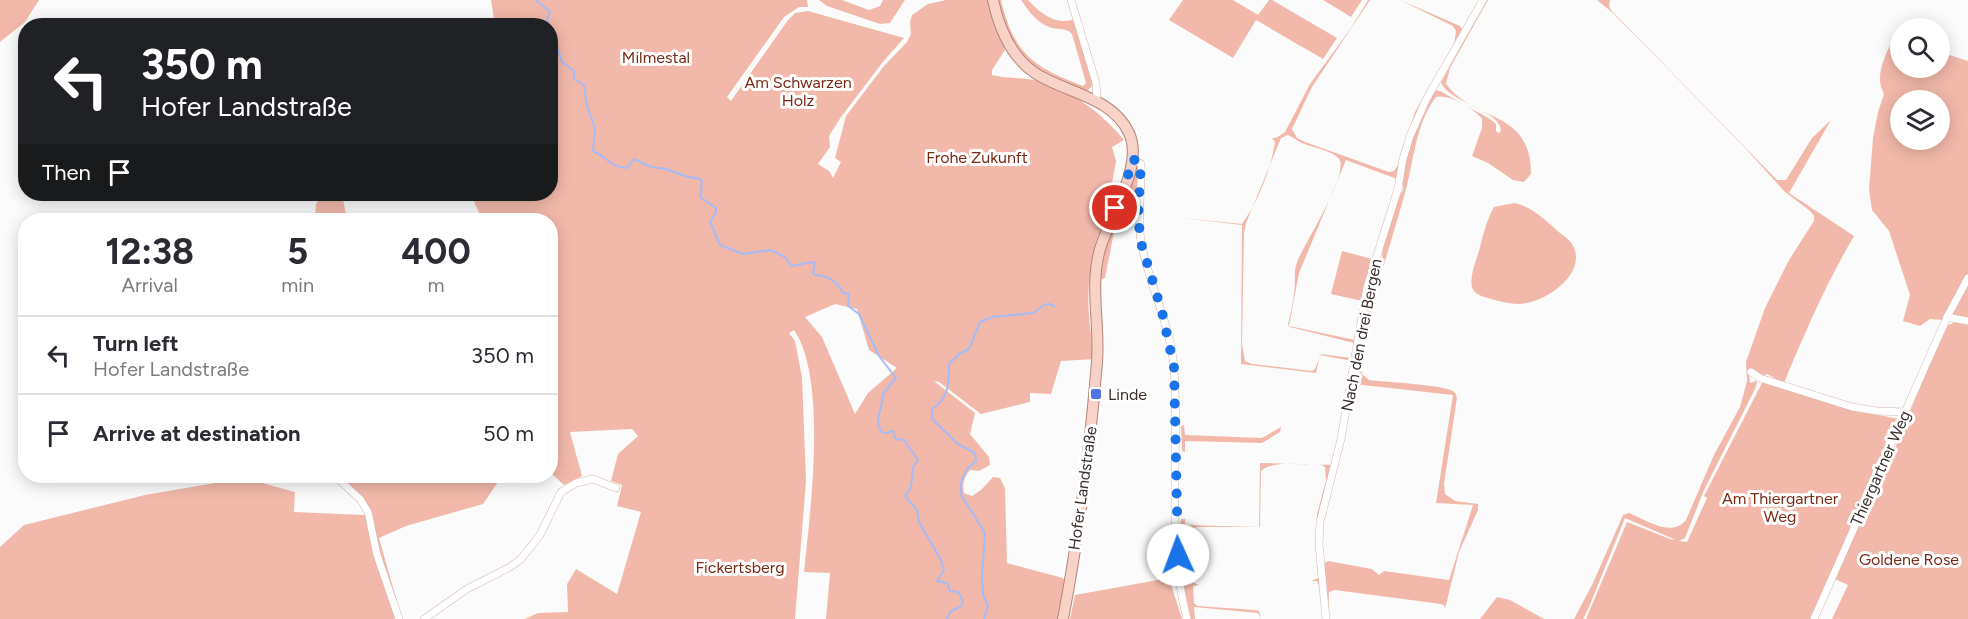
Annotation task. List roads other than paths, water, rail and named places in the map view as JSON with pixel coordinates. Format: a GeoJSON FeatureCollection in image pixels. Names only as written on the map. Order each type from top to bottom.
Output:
{"type":"FeatureCollection","features":[{"type":"Feature","properties":{"kind":"main road","name":"Hofer Landstraße"},"geometry":{"type":"LineString","coordinates":[[993,0],[1005,38],[1022,62],[1041,77],[1097,102],[1115,114],[1124,124],[1132,141],[1133,159],[1097,262],[1097,359],[1088,450],[1063,619]]}},
{"type":"Feature","properties":{"kind":"street"},"geometry":{"type":"LineString","coordinates":[[1071,0],[1096,82],[1097,102]]}},
{"type":"Feature","properties":{"kind":"street","name":"Nach den drei Bergen"},"geometry":{"type":"LineString","coordinates":[[1326,619],[1319,544],[1320,522],[1341,439],[1367,288],[1398,189],[1410,136],[1426,100],[1483,0]]}},
{"type":"Feature","properties":{"kind":"street"},"geometry":{"type":"LineString","coordinates":[[1133,159],[1141,164],[1138,216],[1141,243],[1162,312],[1174,367],[1179,576],[1187,619]]}},
{"type":"Feature","properties":{"kind":"street","name":"Thiergartner Weg"},"geometry":{"type":"LineString","coordinates":[[1814,619],[1947,317],[1968,279]]}},
{"type":"Feature","properties":{"kind":"street"},"geometry":{"type":"LineString","coordinates":[[1947,317],[1968,321]]}},
{"type":"Feature","properties":{"kind":"street"},"geometry":{"type":"LineString","coordinates":[[1751,372],[1760,378],[1852,407],[1906,412]]}},
{"type":"Feature","properties":{"kind":"street"},"geometry":{"type":"LineString","coordinates":[[424,619],[467,589],[521,559],[540,535],[561,492],[576,483],[593,479],[616,488]]}},
{"type":"Feature","properties":{"kind":"street"},"geometry":{"type":"LineString","coordinates":[[343,483],[360,499],[368,512],[377,555],[399,619]]}},
{"type":"Feature","properties":{"kind":"waterway"},"geometry":{"type":"LineString","coordinates":[[536,0],[550,12],[548,18]]}},
{"type":"Feature","properties":{"kind":"waterway"},"geometry":{"type":"LineString","coordinates":[[558,50],[562,62],[574,71],[574,79],[584,85],[587,106],[595,128],[593,151],[622,168],[627,168],[634,159],[651,167],[700,179],[702,182],[700,197],[716,208],[716,213],[710,221],[720,245],[743,254],[771,250],[785,257],[791,266],[813,262],[815,263],[813,273],[815,275],[832,280],[843,293],[849,294],[848,306],[859,314],[879,356],[896,378],[883,394],[878,423],[882,432],[893,431],[896,439],[904,440],[918,460],[913,467],[911,487],[905,496],[917,510],[919,522],[941,560],[944,570],[937,581],[947,583],[950,591],[958,592],[963,601],[961,606],[950,612],[947,619]]}},
{"type":"Feature","properties":{"kind":"waterway"},"geometry":{"type":"LineString","coordinates":[[984,619],[988,606],[983,594],[982,577],[985,533],[961,495],[961,482],[967,469],[976,461],[975,453],[958,444],[932,419],[932,409],[945,395],[949,364],[959,354],[969,349],[980,322],[992,317],[1033,313],[1044,305],[1054,306]]}},
{"type":"Feature","properties":{"kind":"place","name":"Linde"},"geometry":{"type":"Point","coordinates":[1096,394]}},
{"type":"Feature","properties":{"kind":"park label","name":"Milmestal"},"geometry":{"type":"Point","coordinates":[656,57]}},
{"type":"Feature","properties":{"kind":"park label","name":"Am Schwarzen Holz"},"geometry":{"type":"Point","coordinates":[798,91]}},
{"type":"Feature","properties":{"kind":"park label","name":"Frohe Zukunft"},"geometry":{"type":"Point","coordinates":[977,157]}},
{"type":"Feature","properties":{"kind":"park label","name":"Am Thiergartner Weg"},"geometry":{"type":"Point","coordinates":[1780,507]}},
{"type":"Feature","properties":{"kind":"park label","name":"Goldene Rose"},"geometry":{"type":"Point","coordinates":[1909,559]}},
{"type":"Feature","properties":{"kind":"park label","name":"Fickertsberg"},"geometry":{"type":"Point","coordinates":[740,567]}}]}
